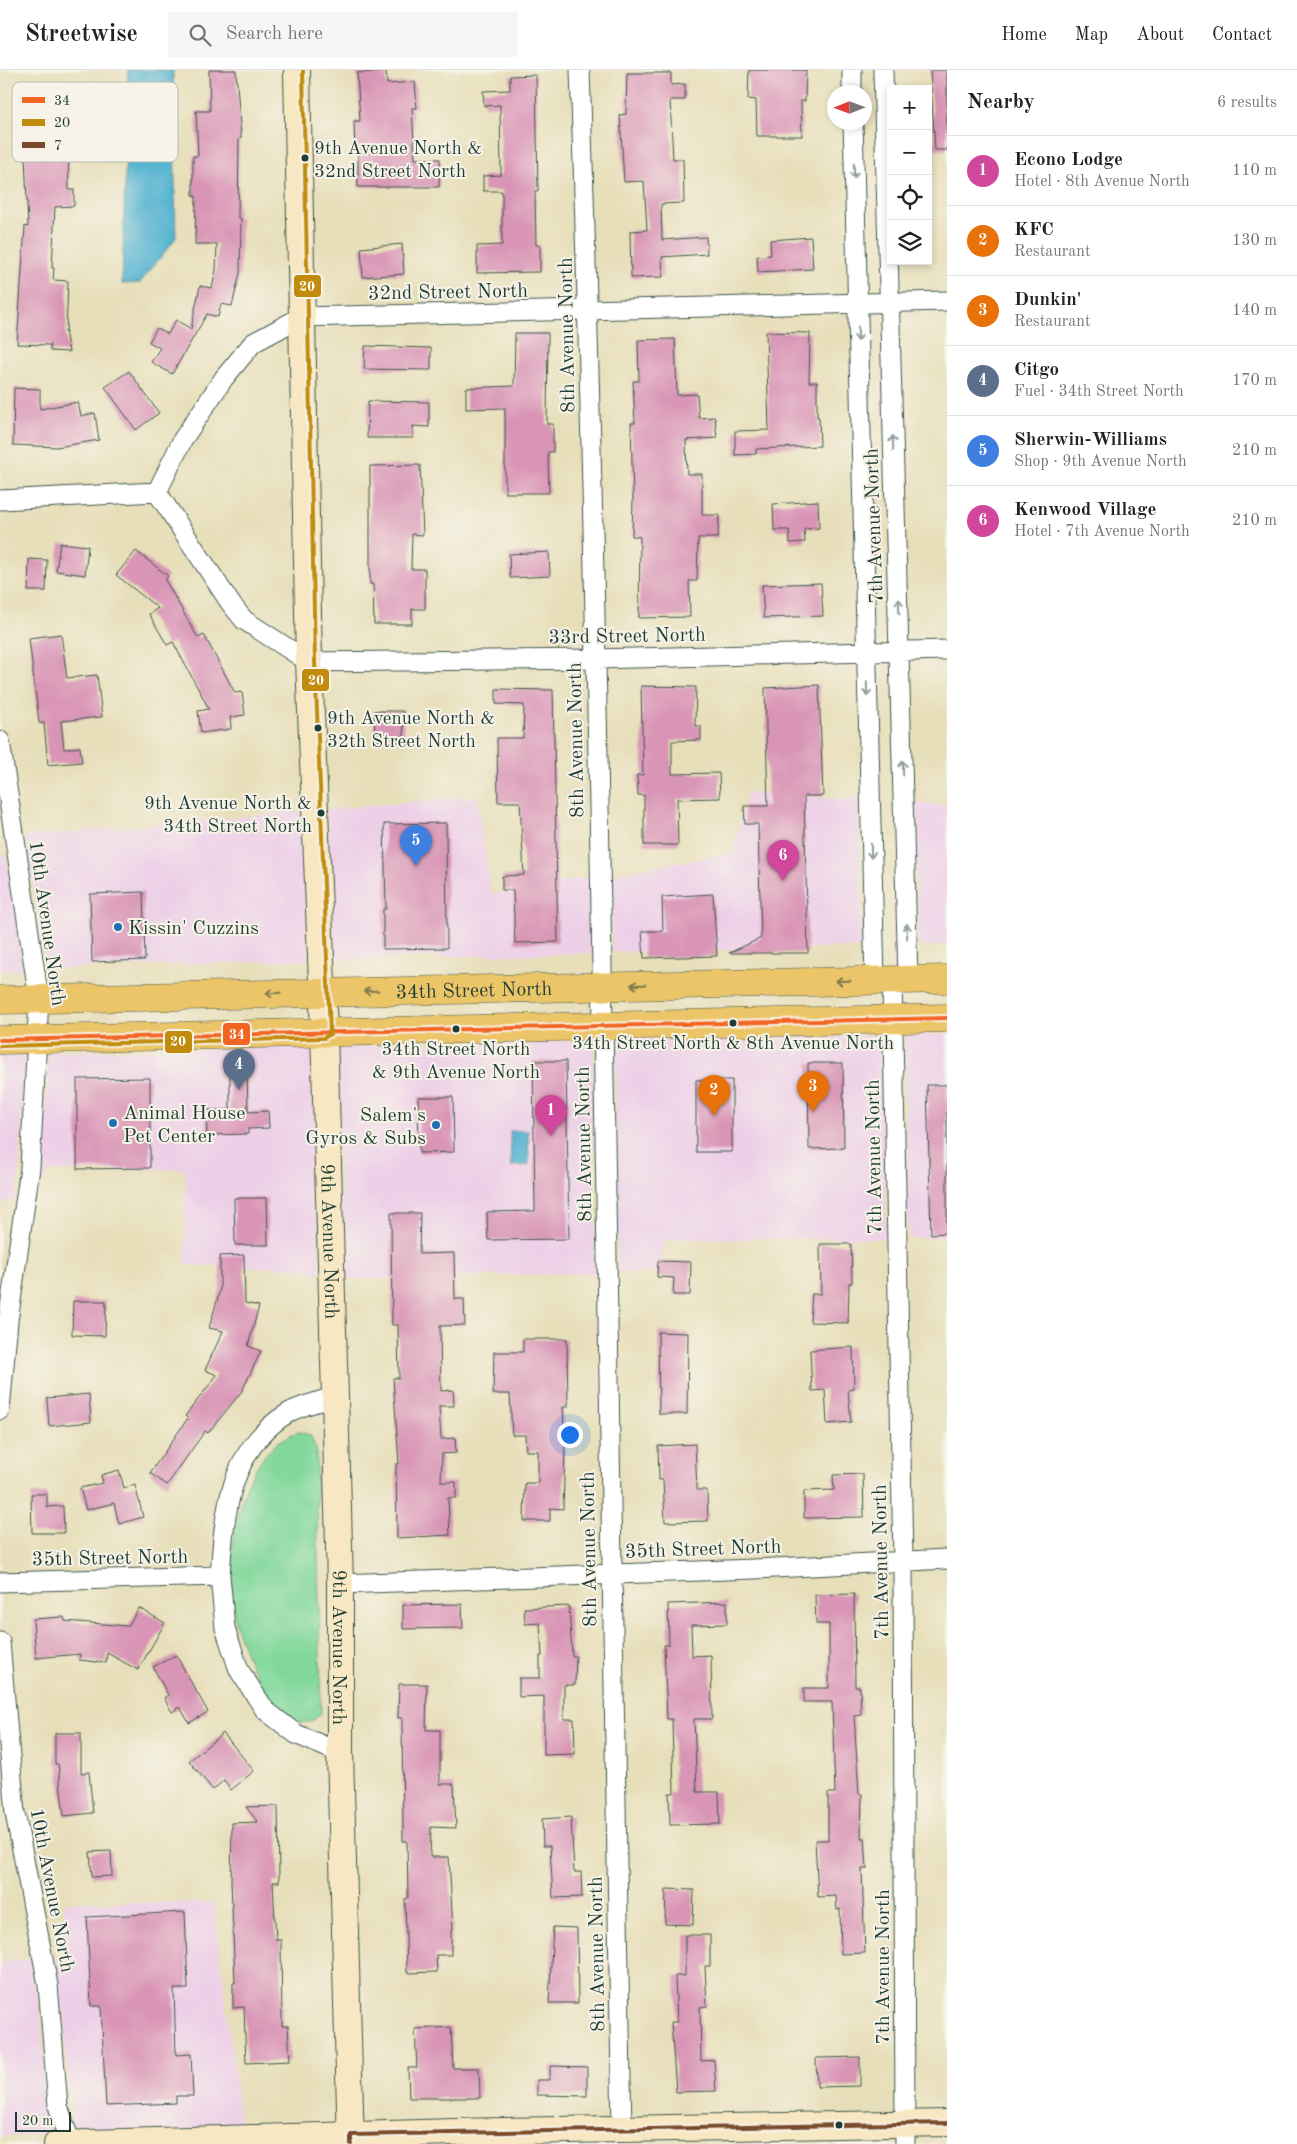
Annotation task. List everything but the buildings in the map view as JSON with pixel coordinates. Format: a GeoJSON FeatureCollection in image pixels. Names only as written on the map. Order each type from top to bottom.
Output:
{"type":"FeatureCollection","features":[{"type":"Feature","properties":{"kind":"highway","name":"34th Street North"},"geometry":{"type":"LineString","coordinates":[[0,1000],[322,991],[947,979]]}},
{"type":"Feature","properties":{"kind":"highway","name":"34th Street North"},"geometry":{"type":"LineString","coordinates":[[0,1040],[947,1018]]}},
{"type":"Feature","properties":{"kind":"street","name":"9th Avenue North"},"geometry":{"type":"LineString","coordinates":[[298,70],[308,662],[324,1032],[335,1396],[340,1584],[340,1753],[351,2139]]}},
{"type":"Feature","properties":{"kind":"street","name":"8th Avenue North"},"geometry":{"type":"LineString","coordinates":[[580,70],[588,310],[604,1026],[611,1574],[622,2128]]}},
{"type":"Feature","properties":{"kind":"street"},"geometry":{"type":"LineString","coordinates":[[852,70],[852,85]]}},
{"type":"Feature","properties":{"kind":"street","name":"7th Avenue North"},"geometry":{"type":"LineString","coordinates":[[883,70],[888,302],[900,651],[892,980],[903,1561],[905,2134]]}},
{"type":"Feature","properties":{"kind":"street","name":"7th Avenue North"},"geometry":{"type":"LineString","coordinates":[[853,130],[866,651],[892,980]]}},
{"type":"Feature","properties":{"kind":"street","name":"32nd Street North"},"geometry":{"type":"LineString","coordinates":[[157,492],[183,439],[224,378],[254,343],[301,317],[947,301]]}},
{"type":"Feature","properties":{"kind":"street"},"geometry":{"type":"LineString","coordinates":[[0,500],[157,492],[231,604],[244,620],[308,662]]}},
{"type":"Feature","properties":{"kind":"street","name":"33rd Street North"},"geometry":{"type":"LineString","coordinates":[[308,662],[596,659],[947,650]]}},
{"type":"Feature","properties":{"kind":"street","name":"10th Avenue North"},"geometry":{"type":"LineString","coordinates":[[0,741],[39,999],[39,1039],[30,1173],[8,1321],[0,1410]]}},
{"type":"Feature","properties":{"kind":"street"},"geometry":{"type":"LineString","coordinates":[[335,1396],[288,1413],[261,1435],[235,1476],[223,1524],[220,1576],[225,1628],[239,1670],[265,1710],[296,1734],[340,1753]]}},
{"type":"Feature","properties":{"kind":"street","name":"35th Street North"},"geometry":{"type":"LineString","coordinates":[[340,1584],[754,1569],[947,1559]]}},
{"type":"Feature","properties":{"kind":"street","name":"35th Street North"},"geometry":{"type":"LineString","coordinates":[[0,1582],[220,1576]]}},
{"type":"Feature","properties":{"kind":"street","name":"10th Avenue North"},"geometry":{"type":"LineString","coordinates":[[0,1642],[15,1813],[48,1985],[58,2106],[70,2144]]}},
{"type":"Feature","properties":{"kind":"street"},"geometry":{"type":"LineString","coordinates":[[57,2144],[351,2139],[622,2128],[905,2134],[947,2122]]}},
{"type":"Feature","properties":{"kind":"shaded area"},"geometry":{"type":"Polygon","coordinates":[[[747,793],[859,800],[863,947],[612,952],[611,874],[733,853],[747,793]]]}},
{"type":"Feature","properties":{"kind":"shaded area"},"geometry":{"type":"Polygon","coordinates":[[[477,796],[491,894],[589,877],[591,953],[331,959],[325,810],[477,796]]]}},
{"type":"Feature","properties":{"kind":"shaded area"},"geometry":{"type":"Polygon","coordinates":[[[915,803],[947,805],[947,945],[918,946],[915,803]]]}},
{"type":"Feature","properties":{"kind":"shaded area"},"geometry":{"type":"Polygon","coordinates":[[[304,811],[309,960],[46,969],[25,837],[304,811]]]}},
{"type":"Feature","properties":{"kind":"shaded area"},"geometry":{"type":"Polygon","coordinates":[[[6,854],[24,970],[0,970],[0,855],[6,854]]]}},
{"type":"Feature","properties":{"kind":"shaded area"},"geometry":{"type":"Polygon","coordinates":[[[947,1034],[947,1238],[908,1238],[904,1035],[947,1034]]]}},
{"type":"Feature","properties":{"kind":"shaded area"},"geometry":{"type":"Polygon","coordinates":[[[882,1035],[886,1238],[665,1239],[655,1272],[618,1273],[615,1040],[882,1035]]]}},
{"type":"Feature","properties":{"kind":"shaded area"},"geometry":{"type":"Polygon","coordinates":[[[593,1041],[596,1273],[343,1279],[335,1046],[593,1041]]]}},
{"type":"Feature","properties":{"kind":"shaded area"},"geometry":{"type":"Polygon","coordinates":[[[314,1046],[320,1273],[300,1268],[185,1265],[185,1169],[50,1171],[39,1186],[49,1052],[314,1046]]]}},
{"type":"Feature","properties":{"kind":"shaded area"},"geometry":{"type":"Polygon","coordinates":[[[27,1052],[19,1172],[15,1200],[0,1203],[0,1053],[27,1052]]]}},
{"type":"Feature","properties":{"kind":"shaded area"},"geometry":{"type":"Polygon","coordinates":[[[65,1902],[214,1903],[241,2129],[74,2134],[59,1984],[54,1958],[62,1957],[65,1902]]]}},
{"type":"Feature","properties":{"kind":"shaded area"},"geometry":{"type":"Polygon","coordinates":[[[32,1959],[37,1986],[52,2134],[0,2136],[0,1962],[32,1959]]]}},
{"type":"Feature","properties":{"kind":"green space"},"geometry":{"type":"Polygon","coordinates":[[[300,1432],[310,1435],[316,1449],[321,1713],[307,1722],[292,1720],[278,1708],[265,1691],[253,1670],[237,1629],[232,1596],[233,1540],[240,1504],[247,1487],[263,1457],[280,1441],[300,1432]]]}},
{"type":"Feature","properties":{"kind":"water"},"geometry":{"type":"Polygon","coordinates":[[[128,70],[173,70],[173,82],[128,82],[128,70]]]}},
{"type":"Feature","properties":{"kind":"water"},"geometry":{"type":"Polygon","coordinates":[[[125,162],[175,162],[176,238],[140,283],[122,284],[125,162]]]}},
{"type":"Feature","properties":{"kind":"water"},"geometry":{"type":"Polygon","coordinates":[[[510,1131],[528,1131],[529,1165],[511,1166],[510,1131]]]}},
{"type":"Feature","properties":{"kind":"transit line","name":"20"},"geometry":{"type":"LineString","coordinates":[[0,1046],[324,1038],[330,1034],[315,662],[303,70]]}},
{"type":"Feature","properties":{"kind":"transit line","name":"34"},"geometry":{"type":"LineString","coordinates":[[0,1040],[947,1018]]}},
{"type":"Feature","properties":{"kind":"transit line","name":"7"},"geometry":{"type":"LineString","coordinates":[[351,2144],[351,2135],[947,2123]]}},
{"type":"Feature","properties":{"kind":"place","name":"9th Avenue North & 32nd Street North"},"geometry":{"type":"Point","coordinates":[305,158]}},
{"type":"Feature","properties":{"kind":"place","name":"9th Avenue North & 32th Street North"},"geometry":{"type":"Point","coordinates":[318,728]}},
{"type":"Feature","properties":{"kind":"place","name":"9th Avenue North & 34th Street North"},"geometry":{"type":"Point","coordinates":[321,813]}},
{"type":"Feature","properties":{"kind":"place","name":"Sherwin-Williams"},"geometry":{"type":"Point","coordinates":[416,866]}},
{"type":"Feature","properties":{"kind":"place","name":"Kenwood Village"},"geometry":{"type":"Point","coordinates":[783,881]}},
{"type":"Feature","properties":{"kind":"place","name":"Kissin' Cuzzins"},"geometry":{"type":"Point","coordinates":[118,927]}},
{"type":"Feature","properties":{"kind":"place","name":"34th Street North & 8th Avenue North"},"geometry":{"type":"Point","coordinates":[733,1023]}},
{"type":"Feature","properties":{"kind":"place","name":"34th Street North & 9th Avenue North"},"geometry":{"type":"Point","coordinates":[456,1029]}},
{"type":"Feature","properties":{"kind":"place","name":"Citgo"},"geometry":{"type":"Point","coordinates":[239,1090]}},
{"type":"Feature","properties":{"kind":"place","name":"Dunkin'"},"geometry":{"type":"Point","coordinates":[813,1112]}},
{"type":"Feature","properties":{"kind":"place","name":"KFC"},"geometry":{"type":"Point","coordinates":[714,1116]}},
{"type":"Feature","properties":{"kind":"place","name":"Animal House Pet Center"},"geometry":{"type":"Point","coordinates":[113,1123]}},
{"type":"Feature","properties":{"kind":"place","name":"Salem's Gyros & Subs"},"geometry":{"type":"Point","coordinates":[436,1125]}},
{"type":"Feature","properties":{"kind":"place","name":"Econo Lodge"},"geometry":{"type":"Point","coordinates":[551,1136]}}]}
